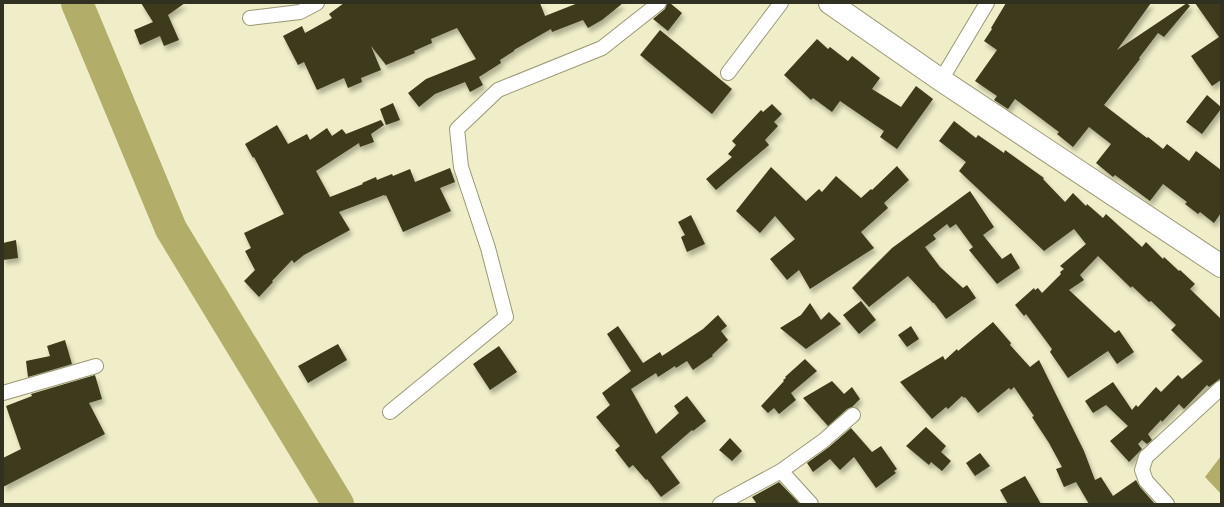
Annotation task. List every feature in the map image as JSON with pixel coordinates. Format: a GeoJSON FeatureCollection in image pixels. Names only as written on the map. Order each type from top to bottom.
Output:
{"type":"FeatureCollection","features":[{"type":"Feature","properties":{"kind":"main road"},"geometry":{"type":"LineString","coordinates":[[830,3],[941,80],[1221,266]]}},
{"type":"Feature","properties":{"kind":"street"},"geometry":{"type":"LineString","coordinates":[[250,18],[300,12],[317,3]]}},
{"type":"Feature","properties":{"kind":"street"},"geometry":{"type":"LineString","coordinates":[[390,412],[506,317],[488,248],[461,167],[457,129],[498,90],[602,48],[659,3]]}},
{"type":"Feature","properties":{"kind":"street"},"geometry":{"type":"LineString","coordinates":[[728,73],[781,3]]}},
{"type":"Feature","properties":{"kind":"street"},"geometry":{"type":"LineString","coordinates":[[941,80],[987,3]]}},
{"type":"Feature","properties":{"kind":"street"},"geometry":{"type":"LineString","coordinates":[[3,393],[96,366]]}},
{"type":"Feature","properties":{"kind":"street"},"geometry":{"type":"LineString","coordinates":[[1167,504],[1146,482],[1142,470],[1146,458],[1221,388]]}},
{"type":"Feature","properties":{"kind":"street"},"geometry":{"type":"LineString","coordinates":[[720,504],[781,470],[823,441],[853,415]]}},
{"type":"Feature","properties":{"kind":"street"},"geometry":{"type":"LineString","coordinates":[[781,470],[811,504]]}},
{"type":"Feature","properties":{"kind":"shaded area"},"geometry":{"type":"Polygon","coordinates":[[[1221,456],[1221,494],[1205,477],[1221,456]]]}},
{"type":"Feature","properties":{"kind":"building"},"geometry":{"type":"Polygon","coordinates":[[[141,3],[185,3],[168,15],[179,40],[164,46],[160,36],[140,45],[134,30],[153,22],[141,3]]]}},
{"type":"Feature","properties":{"kind":"building"},"geometry":{"type":"Polygon","coordinates":[[[344,3],[540,3],[545,16],[578,3],[623,3],[602,20],[588,28],[583,20],[552,32],[551,29],[514,50],[500,60],[501,63],[479,77],[483,85],[470,92],[465,82],[435,94],[419,107],[408,93],[426,79],[476,59],[457,28],[431,39],[432,43],[414,51],[415,53],[386,65],[371,46],[381,70],[361,78],[362,82],[348,88],[344,78],[317,90],[304,62],[298,65],[283,36],[302,26],[305,33],[332,18],[329,14],[344,3]]]}},
{"type":"Feature","properties":{"kind":"building"},"geometry":{"type":"Polygon","coordinates":[[[667,3],[670,3],[682,13],[668,31],[653,19],[665,9],[667,3]]]}},
{"type":"Feature","properties":{"kind":"building"},"geometry":{"type":"Polygon","coordinates":[[[1006,3],[1151,3],[1117,50],[1187,3],[1190,6],[1164,37],[1158,33],[1139,58],[1140,59],[1104,105],[1163,149],[1167,144],[1189,161],[1196,151],[1221,170],[1221,213],[1214,223],[1200,212],[1198,214],[1185,204],[1187,202],[1163,184],[1150,201],[1115,175],[1113,177],[1096,163],[1111,144],[1089,127],[1073,147],[1057,134],[1059,132],[1015,99],[1008,109],[994,100],[997,96],[975,81],[997,50],[984,41],[1006,3]]]}},
{"type":"Feature","properties":{"kind":"building"},"geometry":{"type":"Polygon","coordinates":[[[1195,3],[1221,3],[1221,80],[1212,86],[1191,56],[1219,37],[1195,3]]]}},
{"type":"Feature","properties":{"kind":"building"},"geometry":{"type":"Polygon","coordinates":[[[660,30],[732,89],[712,114],[640,55],[660,30]]]}},
{"type":"Feature","properties":{"kind":"building"},"geometry":{"type":"Polygon","coordinates":[[[817,39],[828,49],[830,47],[848,61],[852,56],[880,78],[872,89],[901,107],[916,86],[933,99],[897,149],[880,137],[884,131],[840,101],[832,112],[813,98],[811,100],[784,75],[817,39]]]}},
{"type":"Feature","properties":{"kind":"building"},"geometry":{"type":"Polygon","coordinates":[[[1207,95],[1221,107],[1221,109],[1202,134],[1186,122],[1207,95]]]}},
{"type":"Feature","properties":{"kind":"building"},"geometry":{"type":"Polygon","coordinates":[[[393,103],[400,120],[386,125],[380,109],[393,103]]]}},
{"type":"Feature","properties":{"kind":"building"},"geometry":{"type":"Polygon","coordinates":[[[772,104],[782,114],[774,122],[778,126],[765,140],[769,145],[716,190],[706,179],[732,157],[728,154],[736,145],[732,141],[761,110],[763,112],[772,104]]]}},
{"type":"Feature","properties":{"kind":"building"},"geometry":{"type":"Polygon","coordinates":[[[381,120],[384,125],[371,134],[374,142],[360,147],[359,143],[316,171],[330,197],[363,184],[362,183],[376,177],[377,180],[392,174],[393,176],[410,169],[415,182],[450,168],[455,182],[440,188],[451,211],[403,232],[386,195],[339,212],[350,230],[304,255],[294,263],[292,260],[259,297],[244,281],[255,270],[245,251],[251,248],[244,233],[284,214],[254,157],[253,158],[245,144],[277,125],[288,144],[307,134],[310,140],[327,128],[332,136],[342,129],[346,134],[381,120]]]}},
{"type":"Feature","properties":{"kind":"building"},"geometry":{"type":"Polygon","coordinates":[[[954,121],[976,138],[978,135],[1004,153],[1005,150],[1044,178],[1043,179],[1065,202],[1073,193],[1086,206],[1087,204],[1103,218],[1106,214],[1142,247],[1146,242],[1163,259],[1164,257],[1195,284],[1190,289],[1221,319],[1221,378],[1209,387],[1207,385],[1184,409],[1179,404],[1162,422],[1161,420],[1148,434],[1152,440],[1147,444],[1142,440],[1138,444],[1142,449],[1129,462],[1110,441],[1128,426],[1106,405],[1093,413],[1085,401],[1113,382],[1132,410],[1136,405],[1138,407],[1156,387],[1161,392],[1178,375],[1182,379],[1203,361],[1171,330],[1176,325],[1151,301],[1149,302],[1132,286],[1131,288],[1098,256],[1080,275],[1084,280],[1069,290],[1115,333],[1119,330],[1134,352],[1117,364],[1108,351],[1068,378],[1050,352],[1052,349],[1026,314],[1024,316],[1015,305],[1034,288],[1035,290],[1038,288],[1042,293],[1061,274],[1060,272],[1064,269],[1060,266],[1086,244],[1074,229],[1044,251],[959,171],[966,162],[939,141],[954,121]]]}},
{"type":"Feature","properties":{"kind":"building"},"geometry":{"type":"Polygon","coordinates":[[[897,166],[909,180],[884,203],[888,208],[861,232],[874,248],[810,289],[799,270],[787,280],[770,259],[795,239],[775,216],[760,233],[736,211],[771,167],[806,201],[819,189],[822,192],[836,176],[861,198],[871,189],[872,190],[897,166]]]}},
{"type":"Feature","properties":{"kind":"building"},"geometry":{"type":"Polygon","coordinates":[[[970,191],[994,227],[983,235],[1002,259],[1011,253],[1020,268],[997,284],[969,250],[973,247],[956,224],[950,228],[947,224],[933,235],[936,239],[925,247],[940,267],[963,288],[967,285],[976,298],[946,319],[934,303],[908,276],[869,307],[852,288],[892,248],[970,191]]]}},
{"type":"Feature","properties":{"kind":"building"},"geometry":{"type":"Polygon","coordinates":[[[691,215],[705,244],[687,252],[681,237],[685,235],[678,222],[691,215]]]}},
{"type":"Feature","properties":{"kind":"building"},"geometry":{"type":"Polygon","coordinates":[[[16,240],[18,258],[3,260],[3,243],[16,240]]]}},
{"type":"Feature","properties":{"kind":"building"},"geometry":{"type":"Polygon","coordinates":[[[861,301],[876,320],[859,334],[843,315],[861,301]]]}},
{"type":"Feature","properties":{"kind":"building"},"geometry":{"type":"Polygon","coordinates":[[[810,303],[821,320],[829,312],[841,324],[806,349],[780,328],[801,315],[810,303]]]}},
{"type":"Feature","properties":{"kind":"building"},"geometry":{"type":"Polygon","coordinates":[[[718,315],[727,326],[721,331],[728,340],[712,355],[713,356],[693,370],[687,361],[676,368],[675,366],[658,377],[656,373],[631,389],[656,434],[679,413],[674,406],[687,396],[706,421],[693,431],[692,430],[661,457],[680,483],[661,497],[647,479],[646,480],[633,465],[629,468],[615,450],[620,446],[596,417],[610,405],[602,393],[631,371],[607,334],[618,326],[643,363],[660,352],[662,356],[703,329],[718,315]]]}},
{"type":"Feature","properties":{"kind":"building"},"geometry":{"type":"Polygon","coordinates":[[[993,322],[1011,343],[1010,345],[1030,367],[1039,360],[1084,451],[1095,480],[1101,477],[1113,496],[1136,480],[1140,487],[1155,504],[1089,504],[1076,482],[1064,487],[1056,469],[1062,467],[1049,443],[1032,417],[1034,416],[1014,387],[1011,390],[1009,388],[978,413],[965,397],[964,398],[962,396],[948,409],[946,407],[932,419],[900,382],[943,356],[945,360],[993,322]]]}},
{"type":"Feature","properties":{"kind":"building"},"geometry":{"type":"Polygon","coordinates":[[[911,326],[919,339],[907,347],[898,335],[911,326]]]}},
{"type":"Feature","properties":{"kind":"building"},"geometry":{"type":"Polygon","coordinates":[[[65,340],[72,364],[28,377],[26,361],[50,356],[47,346],[65,340]]]}},
{"type":"Feature","properties":{"kind":"building"},"geometry":{"type":"Polygon","coordinates":[[[338,344],[347,360],[308,383],[298,366],[338,344]]]}},
{"type":"Feature","properties":{"kind":"building"},"geometry":{"type":"Polygon","coordinates":[[[499,346],[517,372],[490,390],[473,364],[499,346]]]}},
{"type":"Feature","properties":{"kind":"building"},"geometry":{"type":"Polygon","coordinates":[[[805,359],[817,371],[791,393],[796,400],[779,414],[774,408],[768,413],[761,406],[784,381],[783,380],[786,378],[785,377],[805,359]]]}},
{"type":"Feature","properties":{"kind":"building"},"geometry":{"type":"Polygon","coordinates":[[[95,375],[102,399],[89,403],[105,434],[3,487],[3,458],[21,449],[6,406],[32,396],[31,394],[95,375]]]}},
{"type":"Feature","properties":{"kind":"building"},"geometry":{"type":"Polygon","coordinates":[[[832,381],[844,394],[852,387],[860,399],[828,426],[803,398],[832,381]]]}},
{"type":"Feature","properties":{"kind":"building"},"geometry":{"type":"Polygon","coordinates":[[[926,427],[946,446],[941,452],[951,461],[942,471],[931,462],[929,465],[906,446],[926,427]]]}},
{"type":"Feature","properties":{"kind":"building"},"geometry":{"type":"Polygon","coordinates":[[[851,428],[872,452],[881,446],[897,469],[894,471],[896,473],[876,488],[854,457],[840,470],[830,459],[813,472],[807,463],[851,428]]]}},
{"type":"Feature","properties":{"kind":"building"},"geometry":{"type":"Polygon","coordinates":[[[730,438],[742,451],[732,461],[719,450],[730,438]]]}},
{"type":"Feature","properties":{"kind":"building"},"geometry":{"type":"Polygon","coordinates":[[[980,453],[990,466],[975,476],[966,463],[980,453]]]}},
{"type":"Feature","properties":{"kind":"building"},"geometry":{"type":"Polygon","coordinates":[[[1025,476],[1041,504],[1008,504],[1000,490],[1025,476]]]}},
{"type":"Feature","properties":{"kind":"building"},"geometry":{"type":"Polygon","coordinates":[[[779,482],[800,504],[757,504],[752,497],[779,482]]]}},
{"type":"Feature","properties":{"kind":"waterway"},"geometry":{"type":"LineString","coordinates":[[77,3],[171,229],[338,504]]}}]}
